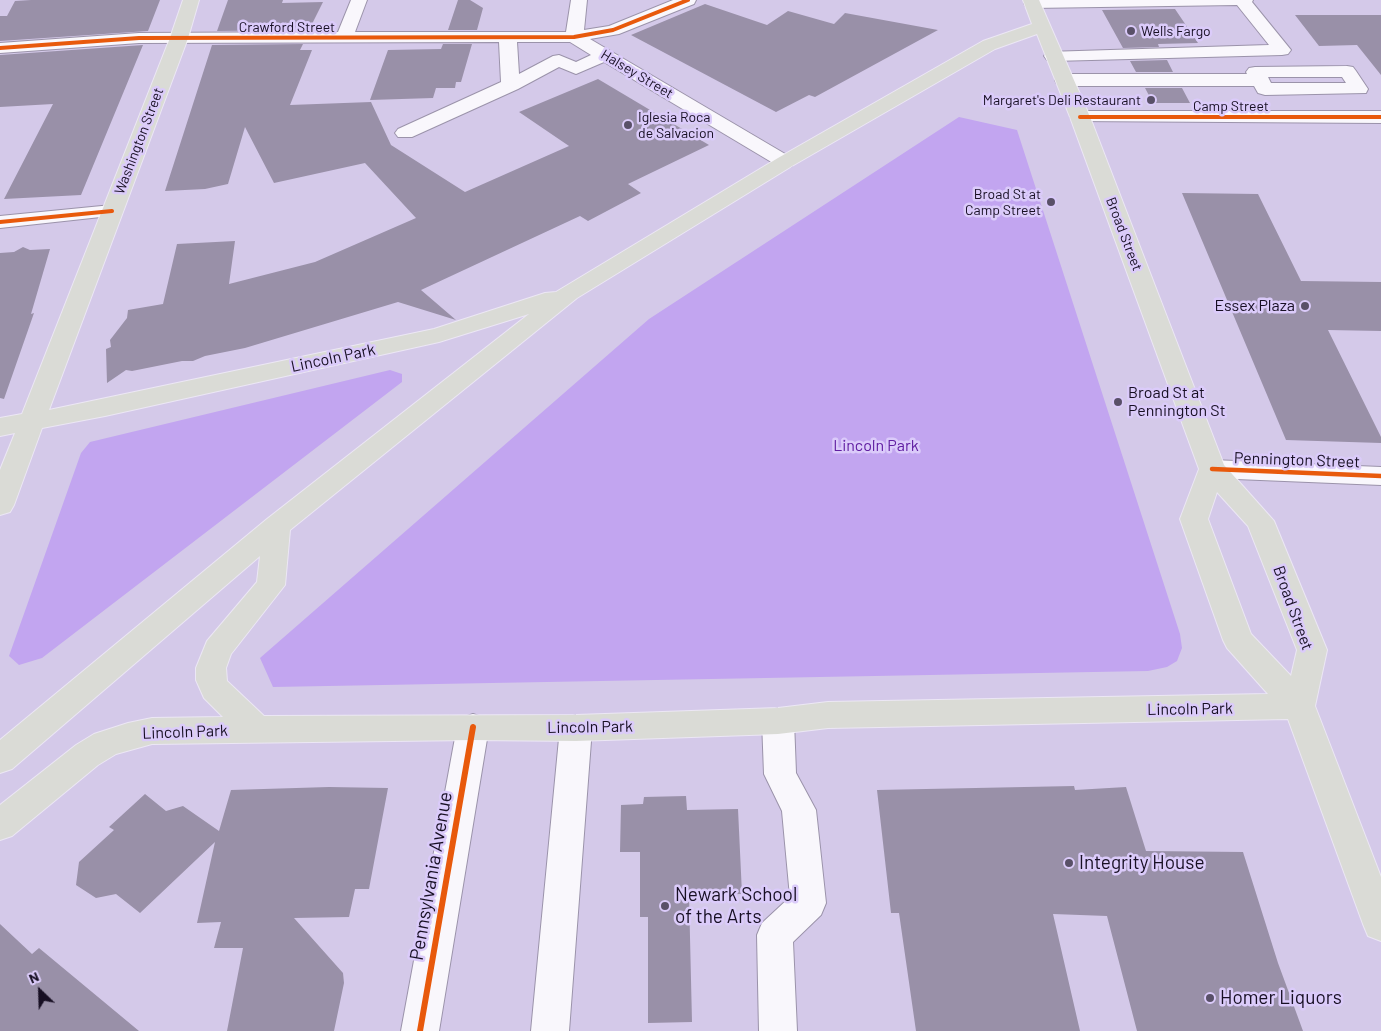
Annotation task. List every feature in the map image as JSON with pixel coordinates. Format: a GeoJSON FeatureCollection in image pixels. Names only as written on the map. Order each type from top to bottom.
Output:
{"type":"FeatureCollection","features":[{"type":"Feature","properties":{"kind":"main road","name":"Washington Street"},"geometry":{"type":"LineString","coordinates":[[33,422],[179,38],[191,0]]}},
{"type":"Feature","properties":{"kind":"main road","name":"Broad Street"},"geometry":{"type":"LineString","coordinates":[[1032,2],[1080,118],[1212,469],[1260,521],[1312,650],[1299,706]]}},
{"type":"Feature","properties":{"kind":"main road","name":"Lincoln Park"},"geometry":{"type":"LineString","coordinates":[[0,759],[277,526],[569,293],[785,162],[989,45],[1041,27]]}},
{"type":"Feature","properties":{"kind":"main road","name":"Lincoln Park"},"geometry":{"type":"LineString","coordinates":[[0,427],[33,422],[439,335],[569,293]]}},
{"type":"Feature","properties":{"kind":"main road"},"geometry":{"type":"LineString","coordinates":[[0,505],[33,422]]}},
{"type":"Feature","properties":{"kind":"main road"},"geometry":{"type":"LineString","coordinates":[[1212,469],[1194,519],[1238,640],[1299,706],[1373,881],[1381,924]]}},
{"type":"Feature","properties":{"kind":"main road"},"geometry":{"type":"LineString","coordinates":[[257,730],[215,689],[211,680],[211,668],[218,649],[271,585],[277,526]]}},
{"type":"Feature","properties":{"kind":"main road","name":"Lincoln Park"},"geometry":{"type":"LineString","coordinates":[[0,825],[87,755],[106,744],[128,736],[152,731],[473,727],[576,728],[778,721],[828,715],[1299,706]]}},
{"type":"Feature","properties":{"kind":"street"},"geometry":{"type":"LineString","coordinates":[[344,38],[359,0]]}},
{"type":"Feature","properties":{"kind":"street"},"geometry":{"type":"LineString","coordinates":[[574,37],[579,0]]}},
{"type":"Feature","properties":{"kind":"street","name":"Crawford Street"},"geometry":{"type":"LineString","coordinates":[[0,48],[139,38],[574,37],[613,30],[688,0]]}},
{"type":"Feature","properties":{"kind":"street"},"geometry":{"type":"LineString","coordinates":[[1032,2],[1244,0],[1282,50],[1054,56]]}},
{"type":"Feature","properties":{"kind":"street","name":"Halsey Street"},"geometry":{"type":"LineString","coordinates":[[574,37],[785,162]]}},
{"type":"Feature","properties":{"kind":"street"},"geometry":{"type":"LineString","coordinates":[[508,38],[507,55],[510,85]]}},
{"type":"Feature","properties":{"kind":"street"},"geometry":{"type":"LineString","coordinates":[[405,133],[510,85],[559,60],[576,70],[605,56]]}},
{"type":"Feature","properties":{"kind":"street"},"geometry":{"type":"LineString","coordinates":[[1064,80],[1260,80]]}},
{"type":"Feature","properties":{"kind":"street","name":"Camp Street"},"geometry":{"type":"LineString","coordinates":[[1080,118],[1381,117]]}},
{"type":"Feature","properties":{"kind":"street"},"geometry":{"type":"LineString","coordinates":[[0,222],[112,211]]}},
{"type":"Feature","properties":{"kind":"street","name":"Pennington Street"},"geometry":{"type":"LineString","coordinates":[[1212,469],[1381,476]]}},
{"type":"Feature","properties":{"kind":"street"},"geometry":{"type":"LineString","coordinates":[[778,721],[780,774],[799,810],[808,903],[775,935],[778,1031]]}},
{"type":"Feature","properties":{"kind":"street","name":"Pennsylvania Avenue"},"geometry":{"type":"LineString","coordinates":[[420,1031],[473,727]]}},
{"type":"Feature","properties":{"kind":"street"},"geometry":{"type":"LineString","coordinates":[[550,1031],[576,728]]}},
{"type":"Feature","properties":{"kind":"green space","name":"Lincoln Park"},"geometry":{"type":"Polygon","coordinates":[[[959,117],[1017,130],[1180,634],[1182,648],[1177,661],[1167,667],[1148,671],[273,687],[260,658],[649,319],[959,117]]]}},
{"type":"Feature","properties":{"kind":"green space"},"geometry":{"type":"Polygon","coordinates":[[[390,370],[402,374],[402,382],[42,658],[19,665],[9,656],[81,453],[90,442],[390,370]]]}},
{"type":"Feature","properties":{"kind":"building"},"geometry":{"type":"Polygon","coordinates":[[[160,0],[148,31],[0,41],[0,16],[7,16],[15,1],[160,0]]]}},
{"type":"Feature","properties":{"kind":"building"},"geometry":{"type":"Polygon","coordinates":[[[228,0],[283,0],[282,3],[323,2],[309,30],[217,31],[228,0]]]}},
{"type":"Feature","properties":{"kind":"building"},"geometry":{"type":"Polygon","coordinates":[[[458,0],[470,0],[483,8],[477,30],[448,30],[458,0]]]}},
{"type":"Feature","properties":{"kind":"building"},"geometry":{"type":"Polygon","coordinates":[[[705,4],[767,25],[788,11],[834,24],[845,13],[938,30],[815,97],[809,95],[776,112],[631,35],[705,4]]]}},
{"type":"Feature","properties":{"kind":"building"},"geometry":{"type":"Polygon","coordinates":[[[1175,9],[1198,43],[1158,44],[1159,47],[1123,48],[1102,10],[1175,9]]]}},
{"type":"Feature","properties":{"kind":"building"},"geometry":{"type":"Polygon","coordinates":[[[1295,15],[1381,15],[1381,75],[1357,45],[1319,46],[1295,15]]]}},
{"type":"Feature","properties":{"kind":"building"},"geometry":{"type":"Polygon","coordinates":[[[303,44],[300,50],[312,50],[290,105],[371,102],[391,145],[465,192],[569,146],[519,112],[598,79],[709,145],[628,184],[641,193],[588,221],[580,216],[421,290],[456,320],[398,302],[245,348],[205,356],[193,361],[182,361],[132,371],[126,370],[107,383],[106,349],[111,347],[110,340],[127,318],[128,310],[163,304],[177,244],[235,241],[229,284],[315,262],[416,218],[365,163],[274,183],[245,127],[228,184],[205,189],[165,191],[212,45],[303,44]]]}},
{"type":"Feature","properties":{"kind":"building"},"geometry":{"type":"Polygon","coordinates":[[[443,44],[472,44],[461,82],[456,82],[455,88],[436,88],[433,98],[370,100],[388,50],[441,49],[443,44]]]}},
{"type":"Feature","properties":{"kind":"building"},"geometry":{"type":"Polygon","coordinates":[[[143,45],[81,195],[4,199],[53,104],[0,107],[0,55],[143,45]]]}},
{"type":"Feature","properties":{"kind":"building"},"geometry":{"type":"Polygon","coordinates":[[[1167,60],[1173,72],[1136,72],[1130,61],[1167,60]]]}},
{"type":"Feature","properties":{"kind":"building"},"geometry":{"type":"Polygon","coordinates":[[[1145,88],[1182,88],[1190,103],[1153,103],[1145,88]]]}},
{"type":"Feature","properties":{"kind":"building","name":"Essex Plaza"},"geometry":{"type":"Polygon","coordinates":[[[1182,193],[1258,194],[1301,281],[1381,282],[1381,331],[1328,330],[1381,437],[1381,443],[1286,440],[1182,193]]]}},
{"type":"Feature","properties":{"kind":"building"},"geometry":{"type":"Polygon","coordinates":[[[23,247],[30,250],[50,249],[31,314],[34,313],[4,399],[0,398],[0,253],[14,252],[23,247]]]}},
{"type":"Feature","properties":{"kind":"building"},"geometry":{"type":"Polygon","coordinates":[[[1074,786],[1075,790],[1126,787],[1146,851],[1243,852],[1278,963],[1303,1031],[1137,1031],[1107,916],[1053,914],[1080,1031],[916,1031],[899,913],[891,913],[877,790],[1074,786]]]}},
{"type":"Feature","properties":{"kind":"building"},"geometry":{"type":"Polygon","coordinates":[[[329,787],[388,788],[369,889],[355,889],[349,917],[294,918],[343,973],[344,983],[334,1031],[227,1031],[243,948],[214,948],[221,922],[197,923],[215,842],[140,913],[116,894],[96,898],[76,885],[79,862],[114,830],[109,827],[145,794],[166,811],[183,806],[219,831],[231,790],[329,787]]]}},
{"type":"Feature","properties":{"kind":"building","name":"Newark School of the Arts"},"geometry":{"type":"Polygon","coordinates":[[[686,796],[687,810],[738,809],[742,894],[689,895],[692,1022],[648,1023],[648,917],[640,917],[640,852],[620,852],[621,805],[643,804],[644,797],[686,796]]]}},
{"type":"Feature","properties":{"kind":"building"},"geometry":{"type":"Polygon","coordinates":[[[0,924],[32,954],[39,948],[139,1031],[0,1031],[0,924]]]}},
{"type":"Feature","properties":{"kind":"cycle path"},"geometry":{"type":"LineString","coordinates":[[0,48],[139,38],[574,37],[613,30],[688,0]]}},
{"type":"Feature","properties":{"kind":"cycle path"},"geometry":{"type":"LineString","coordinates":[[1080,117],[1381,117]]}},
{"type":"Feature","properties":{"kind":"cycle path"},"geometry":{"type":"LineString","coordinates":[[0,222],[112,211]]}},
{"type":"Feature","properties":{"kind":"cycle path"},"geometry":{"type":"LineString","coordinates":[[1212,469],[1381,476]]}},
{"type":"Feature","properties":{"kind":"cycle path"},"geometry":{"type":"LineString","coordinates":[[420,1031],[473,727]]}},
{"type":"Feature","properties":{"kind":"place","name":"Wells Fargo"},"geometry":{"type":"Point","coordinates":[1131,31]}},
{"type":"Feature","properties":{"kind":"place","name":"Margaret's Deli Restaurant"},"geometry":{"type":"Point","coordinates":[1151,100]}},
{"type":"Feature","properties":{"kind":"place","name":"Iglesia Roca de Salvacion"},"geometry":{"type":"Point","coordinates":[628,125]}},
{"type":"Feature","properties":{"kind":"place","name":"Broad St at Camp Street"},"geometry":{"type":"Point","coordinates":[1051,202]}},
{"type":"Feature","properties":{"kind":"place","name":"Essex Plaza"},"geometry":{"type":"Point","coordinates":[1305,306]}},
{"type":"Feature","properties":{"kind":"place","name":"Broad St at Pennington St"},"geometry":{"type":"Point","coordinates":[1118,402]}},
{"type":"Feature","properties":{"kind":"place","name":"Integrity House"},"geometry":{"type":"Point","coordinates":[1069,863]}},
{"type":"Feature","properties":{"kind":"place","name":"Newark School of the Arts"},"geometry":{"type":"Point","coordinates":[665,906]}},
{"type":"Feature","properties":{"kind":"place","name":"Homer Liquors"},"geometry":{"type":"Point","coordinates":[1210,998]}}]}
